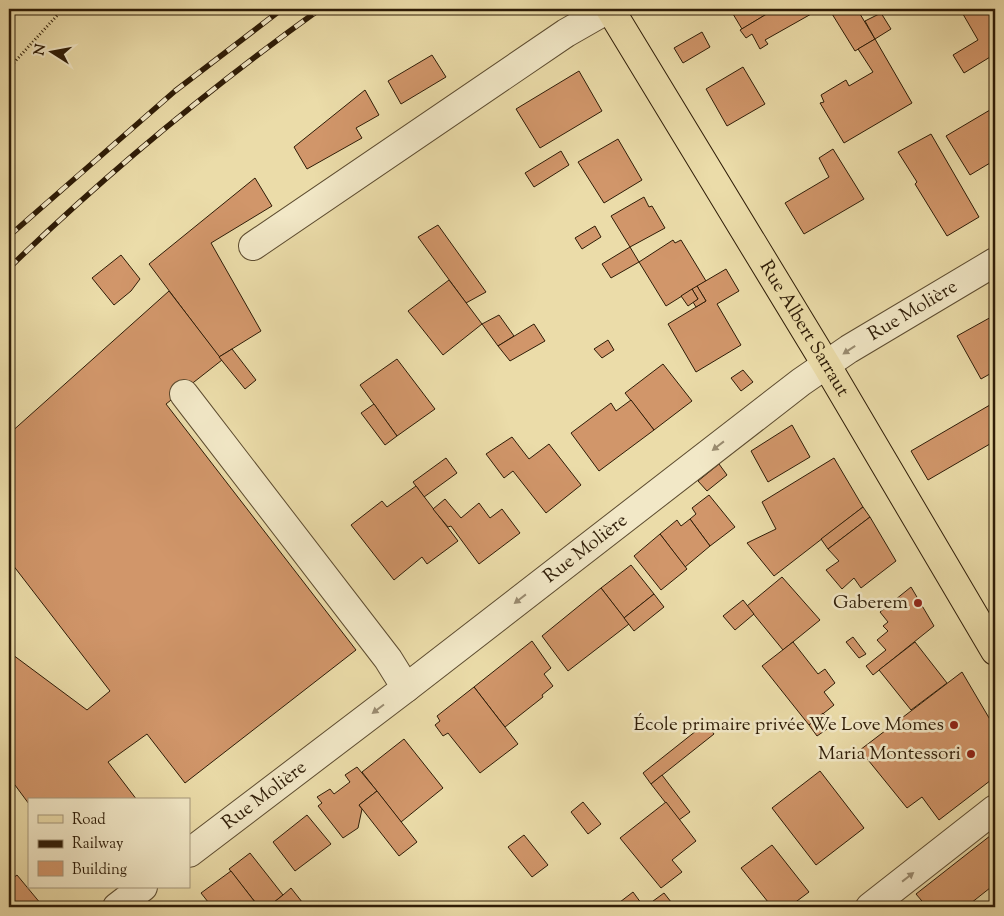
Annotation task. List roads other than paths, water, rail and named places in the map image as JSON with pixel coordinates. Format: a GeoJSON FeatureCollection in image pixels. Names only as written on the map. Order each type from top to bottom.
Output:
{"type":"FeatureCollection","features":[{"type":"Feature","properties":{"kind":"main road","name":"Rue Albert Sarraut"},"geometry":{"type":"LineString","coordinates":[[609,9],[827,366],[995,651]]}},
{"type":"Feature","properties":{"kind":"street"},"geometry":{"type":"LineString","coordinates":[[253,246],[566,33],[609,9]]}},
{"type":"Feature","properties":{"kind":"street","name":"Rue Molière"},"geometry":{"type":"LineString","coordinates":[[190,852],[406,688],[800,382],[827,366],[849,349],[995,262]]}},
{"type":"Feature","properties":{"kind":"street"},"geometry":{"type":"LineString","coordinates":[[184,394],[388,659],[406,688]]}},
{"type":"Feature","properties":{"kind":"street"},"geometry":{"type":"LineString","coordinates":[[870,907],[995,809]]}},
{"type":"Feature","properties":{"kind":"street"},"geometry":{"type":"LineString","coordinates":[[117,907],[142,888]]}},
{"type":"Feature","properties":{"kind":"railway"},"geometry":{"type":"LineString","coordinates":[[9,236],[175,91],[282,9]]}},
{"type":"Feature","properties":{"kind":"railway"},"geometry":{"type":"LineString","coordinates":[[9,268],[83,199],[160,133],[320,9]]}},
{"type":"Feature","properties":{"kind":"place","name":"Gaberem"},"geometry":{"type":"Point","coordinates":[918,603]}},
{"type":"Feature","properties":{"kind":"place","name":"École primaire privée We Love Momes"},"geometry":{"type":"Point","coordinates":[954,725]}},
{"type":"Feature","properties":{"kind":"place","name":"Maria Montessori"},"geometry":{"type":"Point","coordinates":[971,754]}}]}
